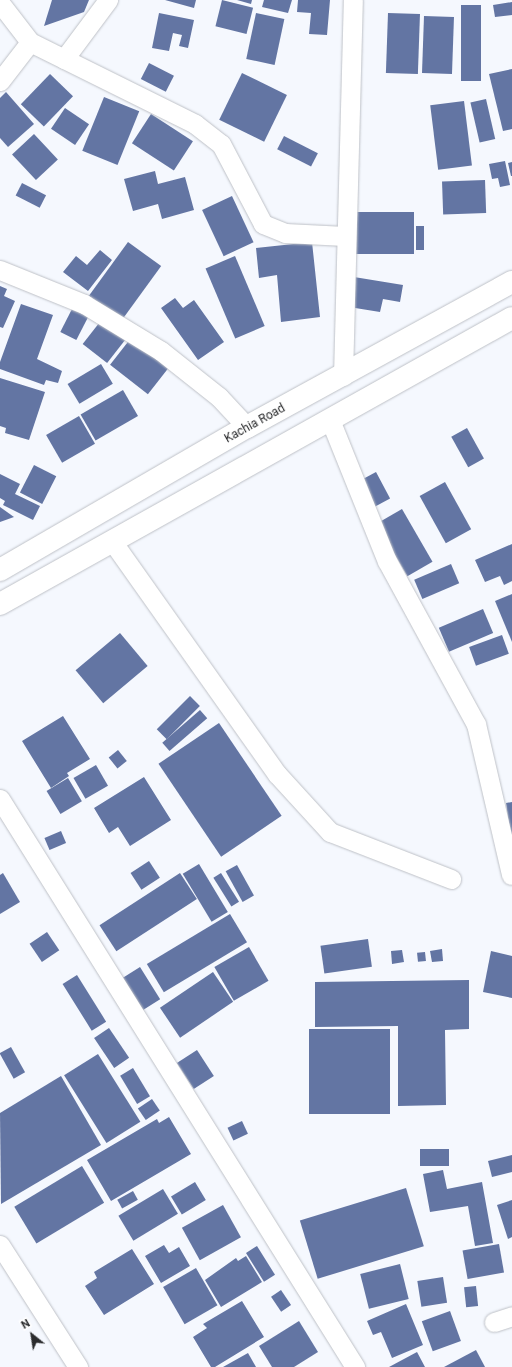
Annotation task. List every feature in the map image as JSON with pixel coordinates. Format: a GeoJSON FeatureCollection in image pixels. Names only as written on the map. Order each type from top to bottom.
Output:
{"type":"FeatureCollection","features":[{"type":"Feature","properties":{"kind":"highway","name":"Kachia Road"},"geometry":{"type":"LineString","coordinates":[[0,570],[247,427],[343,376],[512,282]]}},
{"type":"Feature","properties":{"kind":"highway"},"geometry":{"type":"LineString","coordinates":[[0,604],[331,422],[512,318]]}},
{"type":"Feature","properties":{"kind":"street"},"geometry":{"type":"LineString","coordinates":[[64,59],[108,0]]}},
{"type":"Feature","properties":{"kind":"street"},"geometry":{"type":"LineString","coordinates":[[343,376],[345,236],[353,0]]}},
{"type":"Feature","properties":{"kind":"street"},"geometry":{"type":"LineString","coordinates":[[0,3],[30,42],[195,124],[221,144],[263,224],[285,233],[345,236]]}},
{"type":"Feature","properties":{"kind":"street"},"geometry":{"type":"LineString","coordinates":[[0,82],[30,42]]}},
{"type":"Feature","properties":{"kind":"street"},"geometry":{"type":"LineString","coordinates":[[0,270],[84,304],[161,351],[219,397],[247,427]]}},
{"type":"Feature","properties":{"kind":"street"},"geometry":{"type":"LineString","coordinates":[[331,422],[387,561],[476,724],[510,876]]}},
{"type":"Feature","properties":{"kind":"street"},"geometry":{"type":"LineString","coordinates":[[112,542],[277,774],[330,832],[451,879]]}},
{"type":"Feature","properties":{"kind":"street"},"geometry":{"type":"LineString","coordinates":[[0,799],[355,1367]]}},
{"type":"Feature","properties":{"kind":"street"},"geometry":{"type":"LineString","coordinates":[[0,1245],[78,1367]]}},
{"type":"Feature","properties":{"kind":"street"},"geometry":{"type":"LineString","coordinates":[[494,1322],[512,1316]]}},
{"type":"Feature","properties":{"kind":"building"},"geometry":{"type":"Polygon","coordinates":[[[52,0],[89,0],[84,12],[44,26],[52,0]]]}},
{"type":"Feature","properties":{"kind":"building"},"geometry":{"type":"Polygon","coordinates":[[[165,0],[196,0],[194,8],[165,0]]]}},
{"type":"Feature","properties":{"kind":"building"},"geometry":{"type":"Polygon","coordinates":[[[222,0],[253,8],[247,34],[215,26],[222,0]]]}},
{"type":"Feature","properties":{"kind":"building"},"geometry":{"type":"Polygon","coordinates":[[[237,0],[252,0],[251,4],[237,0]]]}},
{"type":"Feature","properties":{"kind":"building"},"geometry":{"type":"Polygon","coordinates":[[[264,0],[292,0],[288,13],[262,7],[264,0]]]}},
{"type":"Feature","properties":{"kind":"building"},"geometry":{"type":"Polygon","coordinates":[[[298,0],[330,0],[327,35],[309,34],[311,13],[297,12],[298,0]]]}},
{"type":"Feature","properties":{"kind":"building"},"geometry":{"type":"Polygon","coordinates":[[[512,2],[512,15],[495,17],[493,5],[512,2]]]}},
{"type":"Feature","properties":{"kind":"building"},"geometry":{"type":"Polygon","coordinates":[[[461,5],[481,5],[481,81],[461,81],[461,5]]]}},
{"type":"Feature","properties":{"kind":"building"},"geometry":{"type":"Polygon","coordinates":[[[159,13],[194,20],[188,48],[179,46],[182,35],[173,33],[169,51],[152,48],[159,13]]]}},
{"type":"Feature","properties":{"kind":"building"},"geometry":{"type":"Polygon","coordinates":[[[256,13],[284,19],[275,65],[246,59],[256,13]]]}},
{"type":"Feature","properties":{"kind":"building"},"geometry":{"type":"Polygon","coordinates":[[[388,13],[420,14],[418,74],[386,73],[388,13]]]}},
{"type":"Feature","properties":{"kind":"building"},"geometry":{"type":"Polygon","coordinates":[[[424,16],[454,17],[452,74],[422,73],[424,16]]]}},
{"type":"Feature","properties":{"kind":"building"},"geometry":{"type":"Polygon","coordinates":[[[149,63],[174,76],[166,92],[141,79],[149,63]]]}},
{"type":"Feature","properties":{"kind":"building"},"geometry":{"type":"Polygon","coordinates":[[[512,69],[512,129],[503,131],[489,74],[512,69]]]}},
{"type":"Feature","properties":{"kind":"building"},"geometry":{"type":"Polygon","coordinates":[[[242,73],[287,95],[264,142],[219,120],[242,73]]]}},
{"type":"Feature","properties":{"kind":"building"},"geometry":{"type":"Polygon","coordinates":[[[50,74],[73,96],[44,126],[21,104],[50,74]]]}},
{"type":"Feature","properties":{"kind":"building"},"geometry":{"type":"Polygon","coordinates":[[[6,92],[34,124],[8,147],[0,138],[0,98],[6,92]]]}},
{"type":"Feature","properties":{"kind":"building"},"geometry":{"type":"Polygon","coordinates":[[[104,97],[139,111],[118,165],[82,151],[104,97]]]}},
{"type":"Feature","properties":{"kind":"building"},"geometry":{"type":"Polygon","coordinates":[[[486,99],[495,139],[480,143],[470,103],[486,99]]]}},
{"type":"Feature","properties":{"kind":"building"},"geometry":{"type":"Polygon","coordinates":[[[464,101],[472,166],[438,170],[430,105],[464,101]]]}},
{"type":"Feature","properties":{"kind":"building"},"geometry":{"type":"Polygon","coordinates":[[[65,108],[89,124],[75,145],[51,129],[65,108]]]}},
{"type":"Feature","properties":{"kind":"building"},"geometry":{"type":"Polygon","coordinates":[[[151,114],[193,141],[174,171],[132,143],[151,114]]]}},
{"type":"Feature","properties":{"kind":"building"},"geometry":{"type":"Polygon","coordinates":[[[34,134],[58,160],[36,180],[12,154],[34,134]]]}},
{"type":"Feature","properties":{"kind":"building"},"geometry":{"type":"Polygon","coordinates":[[[284,136],[318,153],[311,167],[277,149],[284,136]]]}},
{"type":"Feature","properties":{"kind":"building"},"geometry":{"type":"Polygon","coordinates":[[[505,161],[510,185],[500,187],[498,178],[492,179],[489,164],[505,161]]]}},
{"type":"Feature","properties":{"kind":"building"},"geometry":{"type":"Polygon","coordinates":[[[512,162],[512,176],[511,176],[508,163],[512,162]]]}},
{"type":"Feature","properties":{"kind":"building"},"geometry":{"type":"Polygon","coordinates":[[[155,171],[158,184],[185,177],[194,210],[162,219],[158,204],[133,211],[124,179],[155,171]]]}},
{"type":"Feature","properties":{"kind":"building"},"geometry":{"type":"Polygon","coordinates":[[[485,180],[486,213],[443,214],[442,182],[485,180]]]}},
{"type":"Feature","properties":{"kind":"building"},"geometry":{"type":"Polygon","coordinates":[[[22,183],[46,195],[40,208],[16,195],[22,183]]]}},
{"type":"Feature","properties":{"kind":"building"},"geometry":{"type":"Polygon","coordinates":[[[232,196],[254,242],[224,256],[202,210],[232,196]]]}},
{"type":"Feature","properties":{"kind":"building"},"geometry":{"type":"Polygon","coordinates":[[[355,212],[414,212],[414,254],[355,254],[355,212]]]}},
{"type":"Feature","properties":{"kind":"building"},"geometry":{"type":"Polygon","coordinates":[[[416,226],[424,226],[424,250],[416,250],[416,226]]]}},
{"type":"Feature","properties":{"kind":"building"},"geometry":{"type":"Polygon","coordinates":[[[128,242],[161,266],[119,324],[86,300],[128,242]]]}},
{"type":"Feature","properties":{"kind":"building"},"geometry":{"type":"Polygon","coordinates":[[[312,242],[320,317],[281,322],[277,275],[259,278],[256,248],[312,242]]]}},
{"type":"Feature","properties":{"kind":"building"},"geometry":{"type":"Polygon","coordinates":[[[100,250],[112,260],[88,291],[63,272],[76,256],[87,265],[100,250]]]}},
{"type":"Feature","properties":{"kind":"building"},"geometry":{"type":"Polygon","coordinates":[[[235,256],[265,326],[235,338],[206,269],[235,256]]]}},
{"type":"Feature","properties":{"kind":"building"},"geometry":{"type":"Polygon","coordinates":[[[354,277],[403,285],[400,302],[383,299],[380,312],[349,307],[354,277]]]}},
{"type":"Feature","properties":{"kind":"building"},"geometry":{"type":"Polygon","coordinates":[[[0,286],[7,289],[4,296],[15,301],[3,328],[0,327],[0,286]]]}},
{"type":"Feature","properties":{"kind":"building"},"geometry":{"type":"Polygon","coordinates":[[[175,298],[183,308],[194,300],[224,342],[198,360],[161,308],[175,298]]]}},
{"type":"Feature","properties":{"kind":"building"},"geometry":{"type":"Polygon","coordinates":[[[21,304],[53,315],[37,359],[62,371],[58,383],[46,380],[44,385],[0,369],[0,362],[21,304]]]}},
{"type":"Feature","properties":{"kind":"building"},"geometry":{"type":"Polygon","coordinates":[[[73,307],[89,315],[76,340],[60,332],[73,307]]]}},
{"type":"Feature","properties":{"kind":"building"},"geometry":{"type":"Polygon","coordinates":[[[103,318],[127,337],[107,363],[83,344],[103,318]]]}},
{"type":"Feature","properties":{"kind":"building"},"geometry":{"type":"Polygon","coordinates":[[[131,338],[169,368],[148,394],[110,365],[131,338]]]}},
{"type":"Feature","properties":{"kind":"building"},"geometry":{"type":"Polygon","coordinates":[[[101,364],[113,384],[79,404],[68,384],[101,364]]]}},
{"type":"Feature","properties":{"kind":"building"},"geometry":{"type":"Polygon","coordinates":[[[0,378],[45,392],[29,440],[5,433],[6,428],[0,426],[0,378]]]}},
{"type":"Feature","properties":{"kind":"building"},"geometry":{"type":"Polygon","coordinates":[[[123,390],[138,416],[96,440],[81,414],[123,390]]]}},
{"type":"Feature","properties":{"kind":"building"},"geometry":{"type":"Polygon","coordinates":[[[79,416],[95,444],[62,463],[46,435],[79,416]]]}},
{"type":"Feature","properties":{"kind":"building"},"geometry":{"type":"Polygon","coordinates":[[[467,428],[484,459],[468,467],[451,437],[467,428]]]}},
{"type":"Feature","properties":{"kind":"building"},"geometry":{"type":"Polygon","coordinates":[[[34,465],[56,476],[42,504],[20,493],[34,465]]]}},
{"type":"Feature","properties":{"kind":"building"},"geometry":{"type":"Polygon","coordinates":[[[376,472],[390,498],[372,508],[358,481],[376,472]]]}},
{"type":"Feature","properties":{"kind":"building"},"geometry":{"type":"Polygon","coordinates":[[[0,474],[20,484],[15,494],[40,506],[33,520],[3,505],[5,501],[0,498],[0,474]]]}},
{"type":"Feature","properties":{"kind":"building"},"geometry":{"type":"Polygon","coordinates":[[[445,482],[471,529],[446,543],[420,496],[445,482]]]}},
{"type":"Feature","properties":{"kind":"building"},"geometry":{"type":"Polygon","coordinates":[[[0,507],[14,517],[0,522],[0,507]]]}},
{"type":"Feature","properties":{"kind":"building"},"geometry":{"type":"Polygon","coordinates":[[[402,509],[432,562],[407,576],[377,524],[402,509]]]}},
{"type":"Feature","properties":{"kind":"building"},"geometry":{"type":"Polygon","coordinates":[[[512,544],[512,581],[504,585],[500,576],[485,582],[475,560],[512,544]]]}},
{"type":"Feature","properties":{"kind":"building"},"geometry":{"type":"Polygon","coordinates":[[[451,564],[459,583],[422,599],[414,580],[451,564]]]}},
{"type":"Feature","properties":{"kind":"building"},"geometry":{"type":"Polygon","coordinates":[[[512,594],[512,642],[495,601],[512,594]]]}},
{"type":"Feature","properties":{"kind":"building"},"geometry":{"type":"Polygon","coordinates":[[[483,609],[493,633],[449,652],[439,628],[483,609]]]}},
{"type":"Feature","properties":{"kind":"building"},"geometry":{"type":"Polygon","coordinates":[[[120,633],[148,666],[103,703],[76,670],[120,633]]]}},
{"type":"Feature","properties":{"kind":"building"},"geometry":{"type":"Polygon","coordinates":[[[502,635],[509,654],[476,666],[469,647],[502,635]]]}},
{"type":"Feature","properties":{"kind":"building"},"geometry":{"type":"Polygon","coordinates":[[[190,696],[200,706],[167,739],[157,729],[190,696]]]}},
{"type":"Feature","properties":{"kind":"building"},"geometry":{"type":"Polygon","coordinates":[[[200,710],[207,718],[169,751],[162,743],[200,710]]]}},
{"type":"Feature","properties":{"kind":"building"},"geometry":{"type":"Polygon","coordinates":[[[63,716],[90,759],[67,773],[69,776],[51,788],[22,741],[63,716]]]}},
{"type":"Feature","properties":{"kind":"building"},"geometry":{"type":"Polygon","coordinates":[[[219,723],[282,816],[221,857],[158,764],[219,723]]]}},
{"type":"Feature","properties":{"kind":"building"},"geometry":{"type":"Polygon","coordinates":[[[118,750],[127,761],[117,768],[109,758],[118,750]]]}},
{"type":"Feature","properties":{"kind":"building"},"geometry":{"type":"Polygon","coordinates":[[[96,765],[108,786],[85,799],[73,778],[96,765]]]}},
{"type":"Feature","properties":{"kind":"building"},"geometry":{"type":"Polygon","coordinates":[[[144,777],[171,820],[130,846],[118,827],[109,833],[94,808],[144,777]]]}},
{"type":"Feature","properties":{"kind":"building"},"geometry":{"type":"Polygon","coordinates":[[[68,778],[82,801],[60,814],[47,791],[68,778]]]}},
{"type":"Feature","properties":{"kind":"building"},"geometry":{"type":"Polygon","coordinates":[[[512,802],[512,838],[511,838],[506,803],[512,802]]]}},
{"type":"Feature","properties":{"kind":"building"},"geometry":{"type":"Polygon","coordinates":[[[61,831],[66,843],[50,850],[44,838],[61,831]]]}},
{"type":"Feature","properties":{"kind":"building"},"geometry":{"type":"Polygon","coordinates":[[[149,861],[160,878],[141,890],[131,873],[149,861]]]}},
{"type":"Feature","properties":{"kind":"building"},"geometry":{"type":"Polygon","coordinates":[[[199,864],[228,912],[212,922],[183,874],[199,864]]]}},
{"type":"Feature","properties":{"kind":"building"},"geometry":{"type":"Polygon","coordinates":[[[237,865],[254,896],[243,902],[226,871],[237,865]]]}},
{"type":"Feature","properties":{"kind":"building"},"geometry":{"type":"Polygon","coordinates":[[[3,873],[20,902],[0,914],[0,875],[3,873]]]}},
{"type":"Feature","properties":{"kind":"building"},"geometry":{"type":"Polygon","coordinates":[[[180,873],[197,899],[116,951],[99,925],[180,873]]]}},
{"type":"Feature","properties":{"kind":"building"},"geometry":{"type":"Polygon","coordinates":[[[221,873],[239,902],[231,907],[213,878],[221,873]]]}},
{"type":"Feature","properties":{"kind":"building"},"geometry":{"type":"Polygon","coordinates":[[[230,914],[247,942],[164,992],[147,964],[230,914]]]}},
{"type":"Feature","properties":{"kind":"building"},"geometry":{"type":"Polygon","coordinates":[[[47,932],[59,950],[42,962],[30,944],[47,932]]]}},
{"type":"Feature","properties":{"kind":"building"},"geometry":{"type":"Polygon","coordinates":[[[368,939],[372,967],[324,973],[320,946],[368,939]]]}},
{"type":"Feature","properties":{"kind":"building"},"geometry":{"type":"Polygon","coordinates":[[[249,947],[268,981],[234,1001],[214,967],[249,947]]]}},
{"type":"Feature","properties":{"kind":"building"},"geometry":{"type":"Polygon","coordinates":[[[442,949],[443,961],[432,962],[430,951],[442,949]]]}},
{"type":"Feature","properties":{"kind":"building"},"geometry":{"type":"Polygon","coordinates":[[[402,950],[404,962],[392,964],[391,951],[402,950]]]}},
{"type":"Feature","properties":{"kind":"building"},"geometry":{"type":"Polygon","coordinates":[[[491,951],[512,956],[512,998],[483,992],[491,951]]]}},
{"type":"Feature","properties":{"kind":"building"},"geometry":{"type":"Polygon","coordinates":[[[425,952],[426,961],[418,962],[417,953],[425,952]]]}},
{"type":"Feature","properties":{"kind":"building"},"geometry":{"type":"Polygon","coordinates":[[[140,967],[160,999],[141,1011],[121,979],[140,967]]]}},
{"type":"Feature","properties":{"kind":"building"},"geometry":{"type":"Polygon","coordinates":[[[213,972],[233,1002],[180,1038],[160,1008],[213,972]]]}},
{"type":"Feature","properties":{"kind":"building"},"geometry":{"type":"Polygon","coordinates":[[[77,975],[106,1022],[92,1031],[63,984],[77,975]]]}},
{"type":"Feature","properties":{"kind":"building"},"geometry":{"type":"Polygon","coordinates":[[[469,980],[469,1029],[445,1030],[446,1105],[398,1106],[398,1026],[315,1027],[315,982],[469,980]]]}},
{"type":"Feature","properties":{"kind":"building"},"geometry":{"type":"Polygon","coordinates":[[[109,1028],[129,1058],[114,1068],[94,1038],[109,1028]]]}},
{"type":"Feature","properties":{"kind":"building"},"geometry":{"type":"Polygon","coordinates":[[[309,1029],[390,1029],[390,1114],[309,1114],[309,1029]]]}},
{"type":"Feature","properties":{"kind":"building"},"geometry":{"type":"Polygon","coordinates":[[[11,1047],[25,1072],[14,1079],[0,1054],[11,1047]]]}},
{"type":"Feature","properties":{"kind":"building"},"geometry":{"type":"Polygon","coordinates":[[[197,1050],[214,1076],[194,1089],[177,1063],[197,1050]]]}},
{"type":"Feature","properties":{"kind":"building"},"geometry":{"type":"Polygon","coordinates":[[[98,1054],[140,1122],[106,1143],[64,1075],[98,1054]]]}},
{"type":"Feature","properties":{"kind":"building"},"geometry":{"type":"Polygon","coordinates":[[[133,1068],[150,1096],[137,1104],[120,1076],[133,1068]]]}},
{"type":"Feature","properties":{"kind":"building"},"geometry":{"type":"Polygon","coordinates":[[[61,1076],[101,1145],[1,1204],[0,1113],[61,1076]]]}},
{"type":"Feature","properties":{"kind":"building"},"geometry":{"type":"Polygon","coordinates":[[[152,1099],[160,1111],[146,1120],[138,1109],[152,1099]]]}},
{"type":"Feature","properties":{"kind":"building"},"geometry":{"type":"Polygon","coordinates":[[[169,1117],[191,1154],[111,1201],[87,1160],[157,1119],[159,1123],[169,1117]]]}},
{"type":"Feature","properties":{"kind":"building"},"geometry":{"type":"Polygon","coordinates":[[[242,1121],[248,1134],[233,1140],[227,1128],[242,1121]]]}},
{"type":"Feature","properties":{"kind":"building"},"geometry":{"type":"Polygon","coordinates":[[[420,1149],[449,1149],[449,1166],[420,1166],[420,1149]]]}},
{"type":"Feature","properties":{"kind":"building"},"geometry":{"type":"Polygon","coordinates":[[[512,1155],[512,1172],[492,1177],[488,1161],[512,1155]]]}},
{"type":"Feature","properties":{"kind":"building"},"geometry":{"type":"Polygon","coordinates":[[[82,1166],[104,1203],[36,1244],[14,1207],[82,1166]]]}},
{"type":"Feature","properties":{"kind":"building"},"geometry":{"type":"Polygon","coordinates":[[[443,1170],[447,1189],[482,1182],[493,1243],[475,1246],[468,1206],[430,1212],[423,1174],[443,1170]]]}},
{"type":"Feature","properties":{"kind":"building"},"geometry":{"type":"Polygon","coordinates":[[[195,1182],[206,1200],[182,1214],[171,1196],[195,1182]]]}},
{"type":"Feature","properties":{"kind":"building"},"geometry":{"type":"Polygon","coordinates":[[[406,1188],[424,1246],[318,1279],[300,1220],[406,1188]]]}},
{"type":"Feature","properties":{"kind":"building"},"geometry":{"type":"Polygon","coordinates":[[[163,1189],[178,1214],[133,1241],[118,1216],[163,1189]]]}},
{"type":"Feature","properties":{"kind":"building"},"geometry":{"type":"Polygon","coordinates":[[[133,1191],[138,1200],[122,1208],[117,1200],[133,1191]]]}},
{"type":"Feature","properties":{"kind":"building"},"geometry":{"type":"Polygon","coordinates":[[[512,1200],[512,1237],[508,1239],[497,1205],[512,1200]]]}},
{"type":"Feature","properties":{"kind":"building"},"geometry":{"type":"Polygon","coordinates":[[[223,1205],[241,1237],[200,1260],[182,1228],[223,1205]]]}},
{"type":"Feature","properties":{"kind":"building"},"geometry":{"type":"Polygon","coordinates":[[[499,1244],[504,1273],[468,1279],[463,1250],[499,1244]]]}},
{"type":"Feature","properties":{"kind":"building"},"geometry":{"type":"Polygon","coordinates":[[[164,1245],[169,1253],[179,1247],[190,1266],[161,1283],[145,1256],[164,1245]]]}},
{"type":"Feature","properties":{"kind":"building"},"geometry":{"type":"Polygon","coordinates":[[[257,1246],[275,1275],[264,1282],[246,1253],[257,1246]]]}},
{"type":"Feature","properties":{"kind":"building"},"geometry":{"type":"Polygon","coordinates":[[[132,1249],[154,1284],[104,1315],[85,1286],[97,1278],[94,1272],[132,1249]]]}},
{"type":"Feature","properties":{"kind":"building"},"geometry":{"type":"Polygon","coordinates":[[[246,1256],[262,1282],[221,1307],[205,1280],[236,1258],[238,1261],[246,1256]]]}},
{"type":"Feature","properties":{"kind":"building"},"geometry":{"type":"Polygon","coordinates":[[[400,1264],[409,1299],[369,1309],[360,1274],[400,1264]]]}},
{"type":"Feature","properties":{"kind":"building"},"geometry":{"type":"Polygon","coordinates":[[[196,1268],[218,1305],[185,1324],[163,1287],[196,1268]]]}},
{"type":"Feature","properties":{"kind":"building"},"geometry":{"type":"Polygon","coordinates":[[[443,1277],[447,1303],[421,1307],[417,1281],[443,1277]]]}},
{"type":"Feature","properties":{"kind":"building"},"geometry":{"type":"Polygon","coordinates":[[[476,1286],[478,1306],[466,1307],[464,1287],[476,1286]]]}},
{"type":"Feature","properties":{"kind":"building"},"geometry":{"type":"Polygon","coordinates":[[[281,1290],[291,1305],[281,1312],[271,1297],[281,1290]]]}},
{"type":"Feature","properties":{"kind":"building"},"geometry":{"type":"Polygon","coordinates":[[[242,1301],[264,1337],[215,1367],[211,1367],[193,1337],[207,1328],[203,1324],[242,1301]]]}},
{"type":"Feature","properties":{"kind":"building"},"geometry":{"type":"Polygon","coordinates":[[[406,1304],[423,1345],[392,1358],[381,1332],[373,1335],[367,1321],[406,1304]]]}},
{"type":"Feature","properties":{"kind":"building"},"geometry":{"type":"Polygon","coordinates":[[[450,1311],[461,1341],[433,1351],[422,1321],[450,1311]]]}},
{"type":"Feature","properties":{"kind":"building"},"geometry":{"type":"Polygon","coordinates":[[[299,1321],[318,1352],[294,1367],[272,1367],[259,1346],[299,1321]]]}},
{"type":"Feature","properties":{"kind":"building"},"geometry":{"type":"Polygon","coordinates":[[[476,1350],[485,1367],[444,1367],[476,1350]]]}},
{"type":"Feature","properties":{"kind":"building"},"geometry":{"type":"Polygon","coordinates":[[[417,1352],[425,1367],[389,1367],[417,1352]]]}},
{"type":"Feature","properties":{"kind":"building"},"geometry":{"type":"Polygon","coordinates":[[[248,1353],[256,1367],[223,1367],[248,1353]]]}}]}
